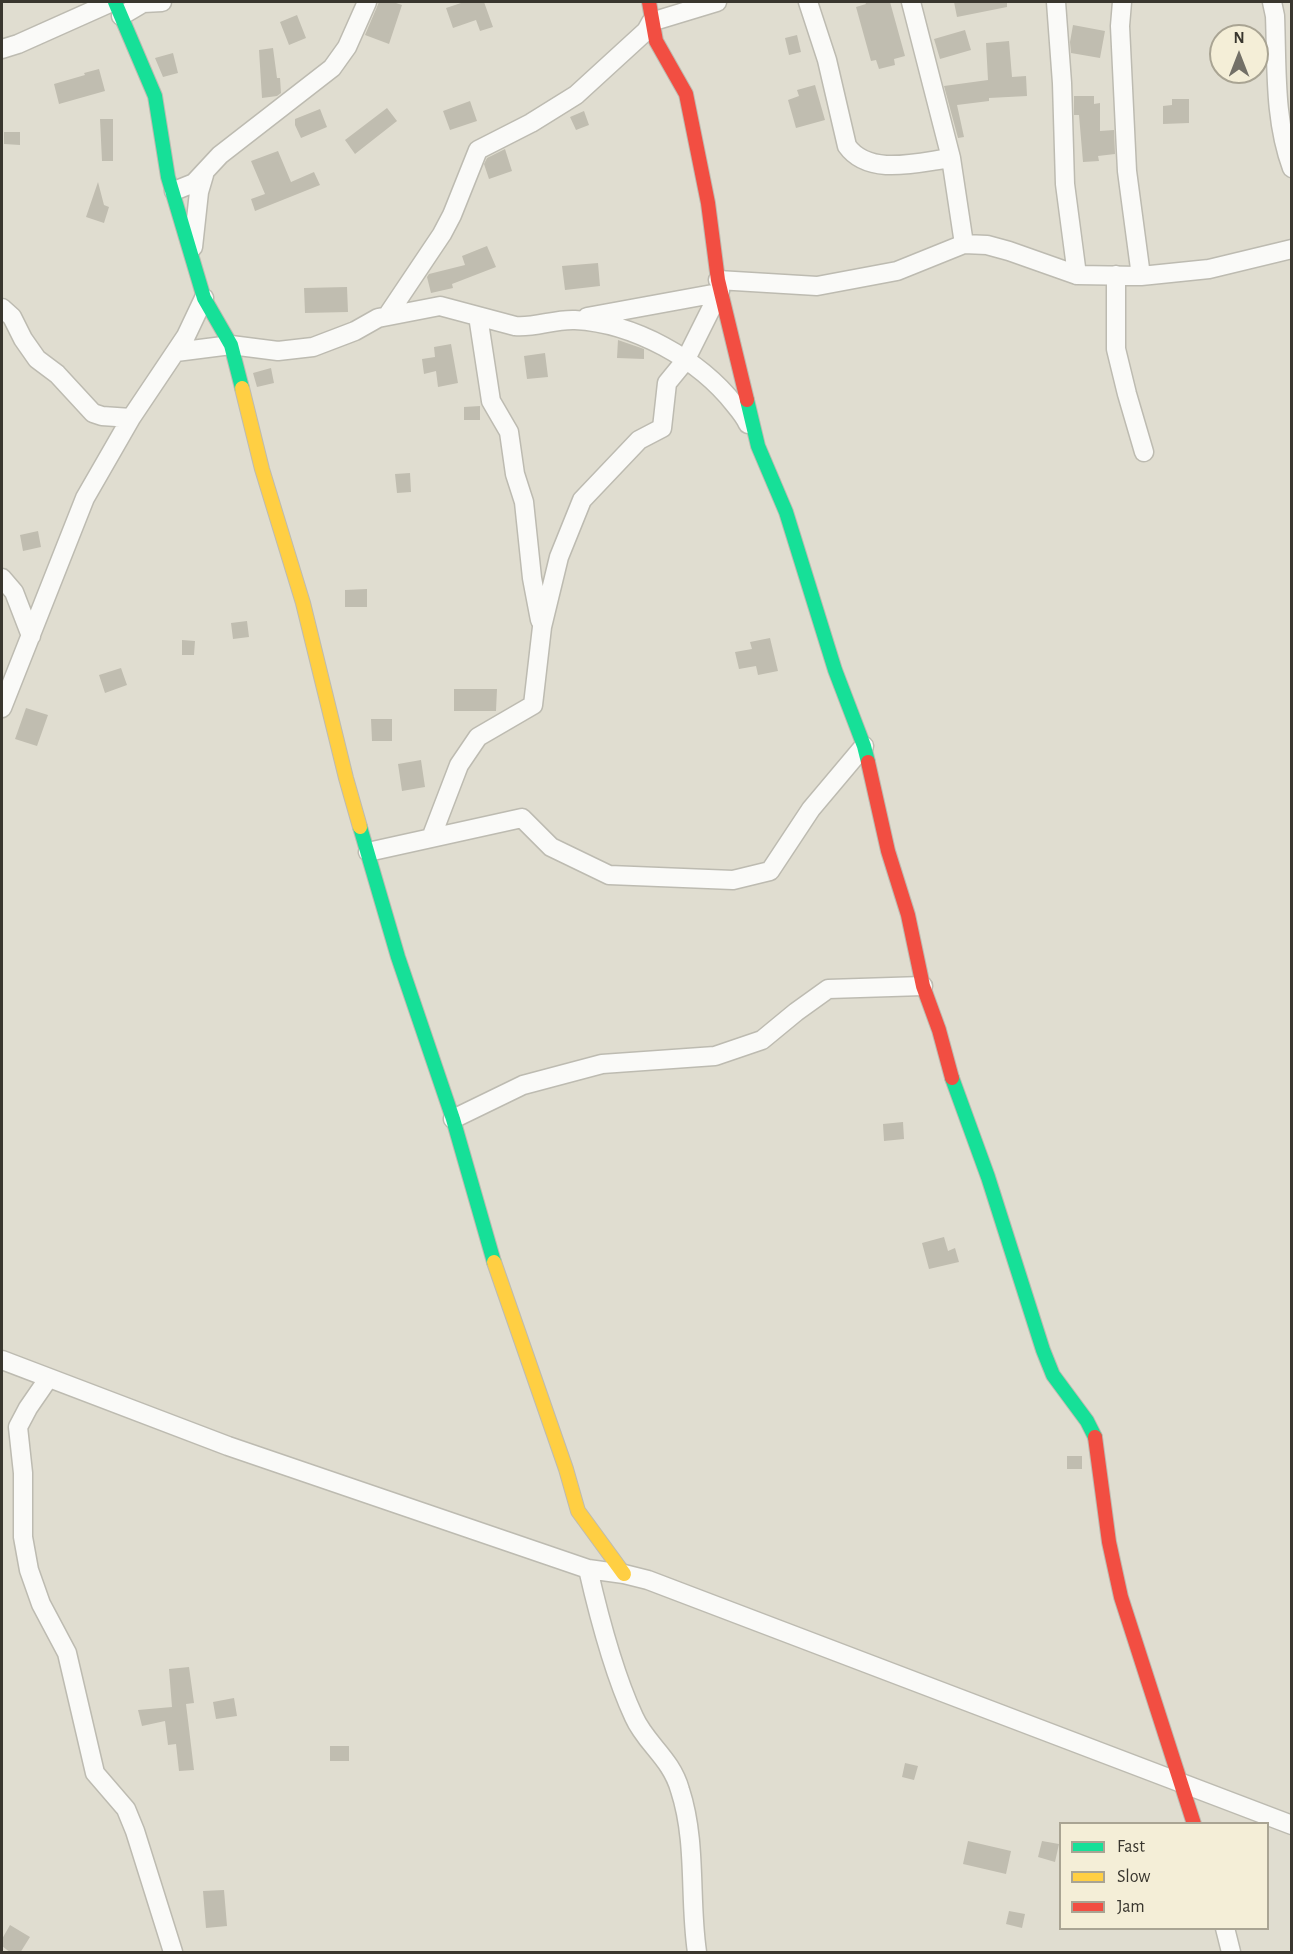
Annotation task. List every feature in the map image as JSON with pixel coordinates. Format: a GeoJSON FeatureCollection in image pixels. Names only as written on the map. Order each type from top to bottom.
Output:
{"type":"FeatureCollection","features":[{"type":"Feature","properties":{"kind":"street"},"geometry":{"type":"LineString","coordinates":[[2,49],[116,6],[162,2]]}},
{"type":"Feature","properties":{"kind":"street"},"geometry":{"type":"LineString","coordinates":[[174,191],[188,187],[204,175],[219,155],[332,68],[347,47],[367,2]]}},
{"type":"Feature","properties":{"kind":"street"},"geometry":{"type":"LineString","coordinates":[[649,2],[656,40],[686,93],[708,203],[719,288],[754,429],[769,475],[786,512],[835,670],[864,746],[888,851],[908,915],[923,986],[939,1030],[955,1091],[988,1177],[1053,1375],[1095,1436],[1109,1542],[1121,1597],[1183,1783],[1193,1822]]}},
{"type":"Feature","properties":{"kind":"street"},"geometry":{"type":"LineString","coordinates":[[387,316],[442,234],[478,150],[531,123],[576,95],[646,31],[651,22],[717,2]]}},
{"type":"Feature","properties":{"kind":"street"},"geometry":{"type":"LineString","coordinates":[[808,2],[827,60],[848,146],[854,155],[866,161],[890,166],[951,158]]}},
{"type":"Feature","properties":{"kind":"street"},"geometry":{"type":"LineString","coordinates":[[911,2],[937,96],[951,158],[964,244]]}},
{"type":"Feature","properties":{"kind":"street"},"geometry":{"type":"LineString","coordinates":[[1056,2],[1062,83],[1065,184],[1077,275]]}},
{"type":"Feature","properties":{"kind":"street"},"geometry":{"type":"LineString","coordinates":[[1122,2],[1120,26],[1127,171],[1141,276]]}},
{"type":"Feature","properties":{"kind":"street"},"geometry":{"type":"LineString","coordinates":[[1272,2],[1275,16],[1278,108],[1283,146],[1292,168]]}},
{"type":"Feature","properties":{"kind":"street"},"geometry":{"type":"LineString","coordinates":[[116,6],[155,96],[168,177],[204,298],[231,345],[262,469],[303,603],[346,778],[398,957],[453,1119],[496,1268],[566,1469],[578,1511],[624,1574]]}},
{"type":"Feature","properties":{"kind":"street"},"geometry":{"type":"LineString","coordinates":[[192,259],[204,175]]}},
{"type":"Feature","properties":{"kind":"street"},"geometry":{"type":"LineString","coordinates":[[176,352],[231,345],[278,351],[313,347],[347,335],[387,316],[440,306],[526,327],[573,320],[719,288],[830,284],[910,267],[964,244],[987,245],[1009,251],[1077,275],[1141,276],[1209,269],[1292,249]]}},
{"type":"Feature","properties":{"kind":"street"},"geometry":{"type":"LineString","coordinates":[[1116,275],[1116,349],[1144,452]]}},
{"type":"Feature","properties":{"kind":"street"},"geometry":{"type":"LineString","coordinates":[[431,838],[459,765],[478,737],[533,705],[542,627],[559,557],[582,500],[639,440],[662,428],[667,383],[685,361],[719,288]]}},
{"type":"Feature","properties":{"kind":"street"},"geometry":{"type":"LineString","coordinates":[[2,708],[85,498],[131,418],[176,352],[204,298]]}},
{"type":"Feature","properties":{"kind":"street"},"geometry":{"type":"LineString","coordinates":[[2,308],[12,317],[23,339],[37,359],[57,374],[93,413],[102,416],[131,418]]}},
{"type":"Feature","properties":{"kind":"street"},"geometry":{"type":"LineString","coordinates":[[478,316],[491,401],[509,432],[515,474],[524,502],[532,578],[542,627]]}},
{"type":"Feature","properties":{"kind":"street"},"geometry":{"type":"LineString","coordinates":[[573,320],[619,328],[650,340],[685,361],[720,387],[754,429]]}},
{"type":"Feature","properties":{"kind":"street"},"geometry":{"type":"LineString","coordinates":[[2,578],[14,592],[31,636]]}},
{"type":"Feature","properties":{"kind":"street"},"geometry":{"type":"LineString","coordinates":[[368,852],[522,818],[551,847],[609,875],[733,880],[770,871],[811,809],[864,746]]}},
{"type":"Feature","properties":{"kind":"street"},"geometry":{"type":"LineString","coordinates":[[453,1119],[524,1085],[602,1064],[715,1056],[762,1040],[828,989],[923,986]]}},
{"type":"Feature","properties":{"kind":"street"},"geometry":{"type":"LineString","coordinates":[[2,1360],[228,1446],[588,1569],[648,1580],[1292,1825]]}},
{"type":"Feature","properties":{"kind":"street"},"geometry":{"type":"LineString","coordinates":[[48,1379],[18,1427],[23,1473],[23,1537],[29,1570],[42,1604],[67,1653],[95,1773],[126,1809],[173,1953]]}},
{"type":"Feature","properties":{"kind":"street"},"geometry":{"type":"LineString","coordinates":[[588,1569],[597,1612],[635,1720],[668,1762],[680,1788],[690,1851],[697,1953]]}},
{"type":"Feature","properties":{"kind":"street"},"geometry":{"type":"LineString","coordinates":[[1225,1930],[1230,1953]]}},
{"type":"Feature","properties":{"kind":"building"},"geometry":{"type":"Polygon","coordinates":[[[379,2],[393,2],[402,5],[389,44],[365,35],[379,2]]]}},
{"type":"Feature","properties":{"kind":"building"},"geometry":{"type":"Polygon","coordinates":[[[464,2],[484,2],[493,27],[480,31],[476,20],[453,28],[446,8],[464,2]]]}},
{"type":"Feature","properties":{"kind":"building"},"geometry":{"type":"Polygon","coordinates":[[[865,2],[890,2],[905,56],[894,59],[895,65],[879,69],[876,60],[871,61],[856,7],[866,4],[865,2]]]}},
{"type":"Feature","properties":{"kind":"building"},"geometry":{"type":"Polygon","coordinates":[[[954,2],[1007,2],[1007,7],[957,17],[954,2]]]}},
{"type":"Feature","properties":{"kind":"building"},"geometry":{"type":"Polygon","coordinates":[[[297,15],[306,38],[289,45],[280,22],[297,15]]]}},
{"type":"Feature","properties":{"kind":"building"},"geometry":{"type":"Polygon","coordinates":[[[1073,25],[1105,31],[1100,58],[1071,53],[1073,25]]]}},
{"type":"Feature","properties":{"kind":"building"},"geometry":{"type":"Polygon","coordinates":[[[965,30],[971,50],[940,59],[934,39],[965,30]]]}},
{"type":"Feature","properties":{"kind":"building"},"geometry":{"type":"Polygon","coordinates":[[[797,35],[801,52],[789,55],[785,38],[797,35]]]}},
{"type":"Feature","properties":{"kind":"building"},"geometry":{"type":"Polygon","coordinates":[[[1009,41],[1012,77],[1026,76],[1027,96],[989,98],[989,101],[957,105],[964,137],[958,138],[944,86],[988,80],[986,43],[1009,41]]]}},
{"type":"Feature","properties":{"kind":"building"},"geometry":{"type":"Polygon","coordinates":[[[273,48],[281,93],[277,96],[262,98],[259,50],[273,48]]]}},
{"type":"Feature","properties":{"kind":"building"},"geometry":{"type":"Polygon","coordinates":[[[173,53],[178,73],[163,77],[155,58],[173,53]]]}},
{"type":"Feature","properties":{"kind":"building"},"geometry":{"type":"Polygon","coordinates":[[[99,69],[105,91],[59,104],[54,84],[99,69]]]}},
{"type":"Feature","properties":{"kind":"building"},"geometry":{"type":"Polygon","coordinates":[[[815,85],[825,120],[796,128],[788,100],[799,96],[797,90],[815,85]]]}},
{"type":"Feature","properties":{"kind":"building"},"geometry":{"type":"Polygon","coordinates":[[[1074,96],[1094,96],[1094,104],[1100,103],[1100,131],[1114,130],[1115,154],[1098,156],[1099,161],[1083,162],[1079,115],[1074,115],[1074,96]]]}},
{"type":"Feature","properties":{"kind":"building"},"geometry":{"type":"Polygon","coordinates":[[[1172,99],[1189,99],[1189,123],[1163,124],[1163,106],[1172,105],[1172,99]]]}},
{"type":"Feature","properties":{"kind":"building"},"geometry":{"type":"Polygon","coordinates":[[[470,101],[477,121],[450,130],[443,111],[470,101]]]}},
{"type":"Feature","properties":{"kind":"building"},"geometry":{"type":"Polygon","coordinates":[[[387,108],[397,121],[355,154],[345,140],[387,108]]]}},
{"type":"Feature","properties":{"kind":"building"},"geometry":{"type":"Polygon","coordinates":[[[320,109],[327,127],[301,138],[295,125],[295,119],[320,109]]]}},
{"type":"Feature","properties":{"kind":"building"},"geometry":{"type":"Polygon","coordinates":[[[584,111],[589,125],[576,130],[570,117],[584,111]]]}},
{"type":"Feature","properties":{"kind":"building"},"geometry":{"type":"Polygon","coordinates":[[[100,119],[113,119],[113,161],[102,161],[100,119]]]}},
{"type":"Feature","properties":{"kind":"building"},"geometry":{"type":"Polygon","coordinates":[[[4,132],[20,132],[20,145],[4,144],[4,132]]]}},
{"type":"Feature","properties":{"kind":"building"},"geometry":{"type":"Polygon","coordinates":[[[505,149],[512,171],[489,179],[484,164],[487,158],[505,149]]]}},
{"type":"Feature","properties":{"kind":"building"},"geometry":{"type":"Polygon","coordinates":[[[278,151],[291,182],[314,172],[320,185],[255,211],[251,199],[265,194],[251,161],[278,151]]]}},
{"type":"Feature","properties":{"kind":"building"},"geometry":{"type":"Polygon","coordinates":[[[98,182],[104,205],[109,207],[104,223],[86,217],[98,182]]]}},
{"type":"Feature","properties":{"kind":"building"},"geometry":{"type":"Polygon","coordinates":[[[487,246],[496,267],[452,284],[453,288],[431,293],[427,277],[429,274],[465,265],[462,256],[487,246]]]}},
{"type":"Feature","properties":{"kind":"building"},"geometry":{"type":"Polygon","coordinates":[[[598,263],[600,286],[565,290],[562,266],[598,263]]]}},
{"type":"Feature","properties":{"kind":"building"},"geometry":{"type":"Polygon","coordinates":[[[347,287],[348,312],[305,313],[304,288],[347,287]]]}},
{"type":"Feature","properties":{"kind":"building"},"geometry":{"type":"Polygon","coordinates":[[[618,340],[644,349],[644,359],[617,358],[618,340]]]}},
{"type":"Feature","properties":{"kind":"building"},"geometry":{"type":"Polygon","coordinates":[[[451,344],[458,383],[438,387],[436,371],[424,374],[422,359],[435,357],[434,347],[451,344]]]}},
{"type":"Feature","properties":{"kind":"building"},"geometry":{"type":"Polygon","coordinates":[[[545,353],[548,377],[527,379],[524,356],[545,353]]]}},
{"type":"Feature","properties":{"kind":"building"},"geometry":{"type":"Polygon","coordinates":[[[271,368],[274,383],[257,387],[253,373],[271,368]]]}},
{"type":"Feature","properties":{"kind":"building"},"geometry":{"type":"Polygon","coordinates":[[[480,406],[480,420],[464,420],[464,407],[480,406]]]}},
{"type":"Feature","properties":{"kind":"building"},"geometry":{"type":"Polygon","coordinates":[[[410,473],[411,492],[397,493],[395,474],[410,473]]]}},
{"type":"Feature","properties":{"kind":"building"},"geometry":{"type":"Polygon","coordinates":[[[38,531],[41,547],[23,551],[20,535],[38,531]]]}},
{"type":"Feature","properties":{"kind":"building"},"geometry":{"type":"Polygon","coordinates":[[[367,589],[367,607],[345,607],[345,590],[367,589]]]}},
{"type":"Feature","properties":{"kind":"building"},"geometry":{"type":"Polygon","coordinates":[[[247,621],[249,637],[233,639],[231,623],[247,621]]]}},
{"type":"Feature","properties":{"kind":"building"},"geometry":{"type":"Polygon","coordinates":[[[770,638],[778,671],[758,675],[756,666],[739,669],[735,652],[752,649],[750,642],[770,638]]]}},
{"type":"Feature","properties":{"kind":"building"},"geometry":{"type":"Polygon","coordinates":[[[182,640],[195,641],[194,655],[182,655],[182,640]]]}},
{"type":"Feature","properties":{"kind":"building"},"geometry":{"type":"Polygon","coordinates":[[[121,668],[127,685],[105,693],[99,675],[121,668]]]}},
{"type":"Feature","properties":{"kind":"building"},"geometry":{"type":"Polygon","coordinates":[[[454,689],[497,689],[496,711],[454,711],[454,689]]]}},
{"type":"Feature","properties":{"kind":"building"},"geometry":{"type":"Polygon","coordinates":[[[26,708],[48,715],[37,746],[15,739],[26,708]]]}},
{"type":"Feature","properties":{"kind":"building"},"geometry":{"type":"Polygon","coordinates":[[[371,719],[392,719],[392,741],[372,741],[371,719]]]}},
{"type":"Feature","properties":{"kind":"building"},"geometry":{"type":"Polygon","coordinates":[[[421,760],[425,787],[402,791],[398,764],[421,760]]]}},
{"type":"Feature","properties":{"kind":"building"},"geometry":{"type":"Polygon","coordinates":[[[903,1122],[904,1139],[884,1141],[883,1124],[903,1122]]]}},
{"type":"Feature","properties":{"kind":"building"},"geometry":{"type":"Polygon","coordinates":[[[944,1237],[948,1251],[955,1248],[959,1262],[929,1269],[922,1243],[944,1237]]]}},
{"type":"Feature","properties":{"kind":"building"},"geometry":{"type":"Polygon","coordinates":[[[1067,1456],[1082,1456],[1082,1469],[1067,1469],[1067,1456]]]}},
{"type":"Feature","properties":{"kind":"building"},"geometry":{"type":"Polygon","coordinates":[[[189,1667],[194,1703],[186,1704],[194,1770],[179,1771],[176,1744],[168,1745],[165,1721],[142,1726],[138,1710],[172,1707],[169,1669],[189,1667]]]}},
{"type":"Feature","properties":{"kind":"building"},"geometry":{"type":"Polygon","coordinates":[[[234,1698],[237,1716],[216,1719],[213,1702],[234,1698]]]}},
{"type":"Feature","properties":{"kind":"building"},"geometry":{"type":"Polygon","coordinates":[[[330,1746],[349,1746],[349,1761],[330,1761],[330,1746]]]}},
{"type":"Feature","properties":{"kind":"building"},"geometry":{"type":"Polygon","coordinates":[[[905,1763],[918,1766],[914,1780],[902,1777],[905,1763]]]}},
{"type":"Feature","properties":{"kind":"building"},"geometry":{"type":"Polygon","coordinates":[[[968,1841],[1011,1851],[1006,1874],[963,1864],[968,1841]]]}},
{"type":"Feature","properties":{"kind":"building"},"geometry":{"type":"Polygon","coordinates":[[[1042,1841],[1059,1844],[1055,1862],[1038,1857],[1042,1841]]]}},
{"type":"Feature","properties":{"kind":"building"},"geometry":{"type":"Polygon","coordinates":[[[224,1890],[227,1926],[206,1928],[203,1891],[224,1890]]]}},
{"type":"Feature","properties":{"kind":"building"},"geometry":{"type":"Polygon","coordinates":[[[1009,1911],[1025,1914],[1022,1928],[1006,1924],[1009,1911]]]}},
{"type":"Feature","properties":{"kind":"building"},"geometry":{"type":"Polygon","coordinates":[[[10,1925],[30,1937],[20,1953],[11,1953],[2,1946],[2,1939],[10,1925]]]}},
{"type":"Feature","properties":{"kind":"traffic: fast"},"geometry":{"type":"LineString","coordinates":[[115,2],[155,96],[168,177],[204,298],[231,345],[242,388]]}},
{"type":"Feature","properties":{"kind":"traffic: fast"},"geometry":{"type":"LineString","coordinates":[[747,400],[758,446],[786,512],[835,670],[868,762]]}},
{"type":"Feature","properties":{"kind":"traffic: fast"},"geometry":{"type":"LineString","coordinates":[[360,827],[398,957],[453,1119],[494,1262]]}},
{"type":"Feature","properties":{"kind":"traffic: fast"},"geometry":{"type":"LineString","coordinates":[[952,1078],[988,1177],[1043,1350],[1053,1375],[1087,1421],[1095,1437]]}},
{"type":"Feature","properties":{"kind":"traffic: slow"},"geometry":{"type":"LineString","coordinates":[[242,388],[262,469],[303,603],[360,827]]}},
{"type":"Feature","properties":{"kind":"traffic: slow"},"geometry":{"type":"LineString","coordinates":[[494,1262],[566,1469],[578,1511],[624,1574]]}},
{"type":"Feature","properties":{"kind":"traffic: jam"},"geometry":{"type":"LineString","coordinates":[[649,2],[656,41],[686,94],[708,203],[718,280],[747,400]]}},
{"type":"Feature","properties":{"kind":"traffic: jam"},"geometry":{"type":"LineString","coordinates":[[868,762],[888,851],[908,915],[923,986],[939,1030],[952,1078]]}},
{"type":"Feature","properties":{"kind":"traffic: jam"},"geometry":{"type":"LineString","coordinates":[[1095,1437],[1109,1542],[1121,1597],[1193,1822]]}}]}
